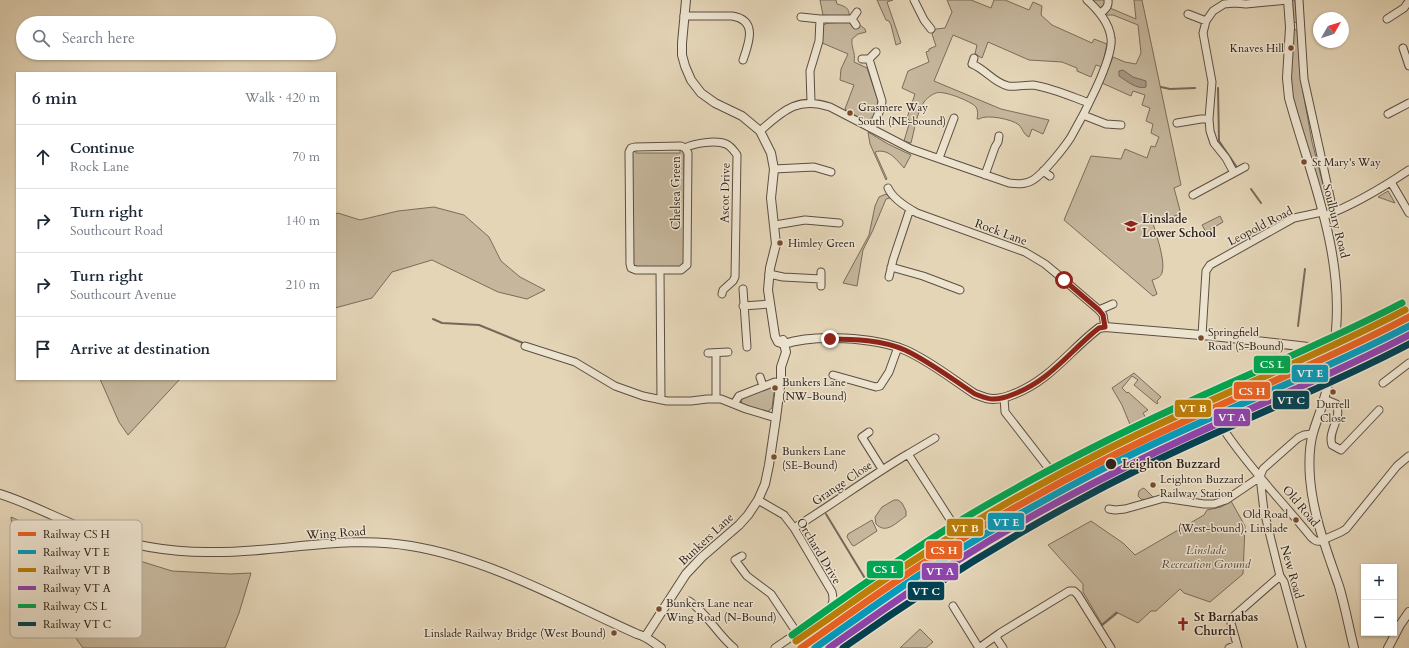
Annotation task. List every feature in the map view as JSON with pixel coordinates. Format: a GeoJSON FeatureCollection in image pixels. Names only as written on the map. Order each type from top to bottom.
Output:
{"type":"FeatureCollection","features":[{"type":"Feature","properties":{"kind":"street"},"geometry":{"type":"LineString","coordinates":[[686,0],[682,55],[691,80],[701,92],[715,103],[742,116],[760,131],[771,152],[774,169],[771,198],[776,244],[768,290],[774,328],[782,338],[784,344],[799,341],[839,339],[871,341],[898,347],[921,359],[975,394],[993,399],[1004,398],[1021,392],[1043,379],[1094,332],[1099,328],[1105,327],[1334,348]]}},
{"type":"Feature","properties":{"kind":"street"},"geometry":{"type":"LineString","coordinates":[[914,0],[922,22],[931,29]]}},
{"type":"Feature","properties":{"kind":"street"},"geometry":{"type":"LineString","coordinates":[[760,131],[788,108],[798,104],[811,102],[830,107],[905,146],[985,175],[1009,183],[1022,184],[1033,180],[1044,170],[1067,143],[1083,115],[1105,68],[1111,46],[1111,38],[1108,27],[1100,14],[1087,0]]}},
{"type":"Feature","properties":{"kind":"street"},"geometry":{"type":"LineString","coordinates":[[1100,14],[1107,8],[1108,0]]}},
{"type":"Feature","properties":{"kind":"street"},"geometry":{"type":"LineString","coordinates":[[1234,173],[1226,158],[1214,143],[1210,131],[1209,119],[1212,82],[1203,33],[1206,21],[1213,11],[1224,4],[1246,4],[1288,0]]}},
{"type":"Feature","properties":{"kind":"street","name":"Soulbury Road"},"geometry":{"type":"LineString","coordinates":[[1288,0],[1290,27],[1287,78],[1289,98],[1330,237],[1335,268],[1337,312],[1334,348],[1324,399],[1312,434],[1310,463],[1310,480],[1323,540]]}},
{"type":"Feature","properties":{"kind":"street","name":"Soulbury Road"},"geometry":{"type":"LineString","coordinates":[[1299,0],[1304,79],[1318,147],[1332,206],[1335,212]]}},
{"type":"Feature","properties":{"kind":"street"},"geometry":{"type":"LineString","coordinates":[[1387,19],[1404,8],[1409,1]]}},
{"type":"Feature","properties":{"kind":"street"},"geometry":{"type":"LineString","coordinates":[[800,17],[854,22],[857,12]]}},
{"type":"Feature","properties":{"kind":"street"},"geometry":{"type":"LineString","coordinates":[[1188,14],[1206,21]]}},
{"type":"Feature","properties":{"kind":"street"},"geometry":{"type":"LineString","coordinates":[[684,16],[738,17],[748,26],[751,37],[743,60]]}},
{"type":"Feature","properties":{"kind":"street"},"geometry":{"type":"LineString","coordinates":[[811,102],[810,71],[818,48],[820,19]]}},
{"type":"Feature","properties":{"kind":"street"},"geometry":{"type":"LineString","coordinates":[[1290,27],[1300,26]]}},
{"type":"Feature","properties":{"kind":"street"},"geometry":{"type":"LineString","coordinates":[[1403,48],[1409,66]]}},
{"type":"Feature","properties":{"kind":"street"},"geometry":{"type":"LineString","coordinates":[[872,128],[882,108],[882,101],[866,59],[876,52]]}},
{"type":"Feature","properties":{"kind":"street"},"geometry":{"type":"LineString","coordinates":[[971,64],[981,68],[995,80],[1007,85],[1034,85],[1052,89],[1089,103]]}},
{"type":"Feature","properties":{"kind":"street"},"geometry":{"type":"LineString","coordinates":[[1388,114],[1409,103]]}},
{"type":"Feature","properties":{"kind":"street"},"geometry":{"type":"LineString","coordinates":[[1083,115],[1106,124],[1121,125]]}},
{"type":"Feature","properties":{"kind":"street"},"geometry":{"type":"LineString","coordinates":[[1182,120],[1209,119]]}},
{"type":"Feature","properties":{"kind":"street"},"geometry":{"type":"LineString","coordinates":[[940,158],[951,120]]}},
{"type":"Feature","properties":{"kind":"street"},"geometry":{"type":"LineString","coordinates":[[985,175],[999,136]]}},
{"type":"Feature","properties":{"kind":"street","name":"Ascot Drive"},"geometry":{"type":"LineString","coordinates":[[685,148],[693,144],[721,143],[730,147],[737,155],[732,264],[735,277],[733,281],[723,290],[722,294]]}},
{"type":"Feature","properties":{"kind":"street","name":"Chelsea Green"},"geometry":{"type":"LineString","coordinates":[[630,146],[681,146],[685,148],[688,153],[687,270],[629,270],[630,146]]}},
{"type":"Feature","properties":{"kind":"street"},"geometry":{"type":"LineString","coordinates":[[774,169],[808,167],[829,170]]}},
{"type":"Feature","properties":{"kind":"street"},"geometry":{"type":"LineString","coordinates":[[1193,195],[1245,167]]}},
{"type":"Feature","properties":{"kind":"street"},"geometry":{"type":"LineString","coordinates":[[1044,170],[1050,176]]}},
{"type":"Feature","properties":{"kind":"street"},"geometry":{"type":"LineString","coordinates":[[1323,214],[1335,212],[1375,192],[1409,170]]}},
{"type":"Feature","properties":{"kind":"street"},"geometry":{"type":"LineString","coordinates":[[1201,182],[1205,189]]}},
{"type":"Feature","properties":{"kind":"street"},"geometry":{"type":"LineString","coordinates":[[1391,182],[1409,213]]}},
{"type":"Feature","properties":{"kind":"street","name":"Rock Lane"},"geometry":{"type":"LineString","coordinates":[[888,188],[910,210],[1025,252],[1045,264],[1099,310],[1103,315],[1105,327]]}},
{"type":"Feature","properties":{"kind":"street"},"geometry":{"type":"LineString","coordinates":[[888,276],[910,210]]}},
{"type":"Feature","properties":{"kind":"street","name":"Leopold Road"},"geometry":{"type":"LineString","coordinates":[[1202,335],[1206,271],[1210,265],[1294,218],[1323,214]]}},
{"type":"Feature","properties":{"kind":"street"},"geometry":{"type":"LineString","coordinates":[[775,225],[805,220],[839,223]]}},
{"type":"Feature","properties":{"kind":"street"},"geometry":{"type":"LineString","coordinates":[[891,267],[923,276],[948,289],[960,290]]}},
{"type":"Feature","properties":{"kind":"street"},"geometry":{"type":"LineString","coordinates":[[660,270],[661,400]]}},
{"type":"Feature","properties":{"kind":"street"},"geometry":{"type":"LineString","coordinates":[[770,274],[783,277],[821,279]]}},
{"type":"Feature","properties":{"kind":"street"},"geometry":{"type":"LineString","coordinates":[[743,289],[747,348]]}},
{"type":"Feature","properties":{"kind":"street"},"geometry":{"type":"LineString","coordinates":[[744,306],[770,304]]}},
{"type":"Feature","properties":{"kind":"street"},"geometry":{"type":"LineString","coordinates":[[1099,310],[1113,304]]}},
{"type":"Feature","properties":{"kind":"street","name":"Bunkers Lane"},"geometry":{"type":"LineString","coordinates":[[646,636],[654,626],[686,574],[702,557],[739,526],[758,500],[766,478],[776,418],[781,379],[779,359],[780,350],[784,344]]}},
{"type":"Feature","properties":{"kind":"street"},"geometry":{"type":"LineString","coordinates":[[525,346],[575,362],[615,386],[643,396],[661,400],[691,401],[716,398],[776,418]]}},
{"type":"Feature","properties":{"kind":"street"},"geometry":{"type":"LineString","coordinates":[[838,374],[876,387],[880,386],[889,372],[898,347]]}},
{"type":"Feature","properties":{"kind":"street"},"geometry":{"type":"LineString","coordinates":[[708,353],[728,352]]}},
{"type":"Feature","properties":{"kind":"street"},"geometry":{"type":"LineString","coordinates":[[716,353],[716,398]]}},
{"type":"Feature","properties":{"kind":"street"},"geometry":{"type":"LineString","coordinates":[[1383,383],[1409,363]]}},
{"type":"Feature","properties":{"kind":"street"},"geometry":{"type":"LineString","coordinates":[[760,377],[763,386]]}},
{"type":"Feature","properties":{"kind":"street"},"geometry":{"type":"LineString","coordinates":[[734,404],[739,396],[775,382]]}},
{"type":"Feature","properties":{"kind":"street"},"geometry":{"type":"LineString","coordinates":[[1004,398],[1005,412],[1050,470],[1111,439]]}},
{"type":"Feature","properties":{"kind":"street"},"geometry":{"type":"LineString","coordinates":[[1324,399],[1336,404],[1339,409],[1330,440],[1332,445],[1341,450],[1379,410]]}},
{"type":"Feature","properties":{"kind":"street","name":"Old Road"},"geometry":{"type":"LineString","coordinates":[[1224,430],[1260,478],[1314,541],[1317,542],[1323,540],[1339,588],[1354,648]]}},
{"type":"Feature","properties":{"kind":"street","name":"Grange Close"},"geometry":{"type":"LineString","coordinates":[[869,432],[862,437],[882,469]]}},
{"type":"Feature","properties":{"kind":"street"},"geometry":{"type":"LineString","coordinates":[[1109,509],[1125,509],[1164,498],[1204,504],[1214,504],[1226,500],[1260,478],[1263,469],[1298,438],[1304,435],[1312,434]]}},
{"type":"Feature","properties":{"kind":"street","name":"Grange Close"},"geometry":{"type":"LineString","coordinates":[[794,528],[826,508],[882,469],[935,438]]}},
{"type":"Feature","properties":{"kind":"street"},"geometry":{"type":"LineString","coordinates":[[874,577],[950,528],[953,524],[908,454]]}},
{"type":"Feature","properties":{"kind":"street"},"geometry":{"type":"LineString","coordinates":[[1323,540],[1346,529],[1397,466],[1409,456]]}},
{"type":"Feature","properties":{"kind":"street","name":"New Road"},"geometry":{"type":"LineString","coordinates":[[1260,478],[1264,511],[1280,576],[1284,582],[1302,648]]}},
{"type":"Feature","properties":{"kind":"street","name":"Wing Road"},"geometry":{"type":"LineString","coordinates":[[0,494],[64,520]]}},
{"type":"Feature","properties":{"kind":"street","name":"Orchard Drive"},"geometry":{"type":"LineString","coordinates":[[758,500],[784,516],[794,528],[832,592],[833,598],[828,612],[775,648]]}},
{"type":"Feature","properties":{"kind":"street","name":"Wing Road"},"geometry":{"type":"LineString","coordinates":[[142,546],[174,551],[234,552],[357,542],[388,543],[430,549],[489,568],[637,634],[646,636],[661,648]]}},
{"type":"Feature","properties":{"kind":"street"},"geometry":{"type":"LineString","coordinates":[[742,556],[735,560],[742,571],[771,594],[796,633]]}},
{"type":"Feature","properties":{"kind":"street"},"geometry":{"type":"LineString","coordinates":[[1229,648],[1237,647],[1231,623],[1233,617],[1280,576]]}},
{"type":"Feature","properties":{"kind":"street"},"geometry":{"type":"LineString","coordinates":[[953,606],[979,648],[997,636],[1000,632],[1063,594],[1069,591],[1074,591],[1111,648]]}},
{"type":"Feature","properties":{"kind":"street"},"geometry":{"type":"LineString","coordinates":[[689,601],[699,609],[734,648]]}},
{"type":"Feature","properties":{"kind":"street"},"geometry":{"type":"LineString","coordinates":[[1388,648],[1396,631],[1409,612]]}},
{"type":"Feature","properties":{"kind":"street"},"geometry":{"type":"LineString","coordinates":[[997,636],[997,639],[1003,648]]}},
{"type":"Feature","properties":{"kind":"green space"},"geometry":{"type":"Polygon","coordinates":[[[820,0],[836,0],[837,4],[848,9],[849,17],[823,15],[820,0]]]}},
{"type":"Feature","properties":{"kind":"green space"},"geometry":{"type":"Polygon","coordinates":[[[877,0],[893,0],[887,2],[901,43],[896,45],[891,25],[889,21],[886,20],[877,0]]]}},
{"type":"Feature","properties":{"kind":"green space"},"geometry":{"type":"Polygon","coordinates":[[[947,0],[971,0],[991,8],[994,0],[1005,0],[1029,10],[1033,2],[1042,6],[1041,15],[1052,25],[1092,43],[1094,39],[1107,44],[1102,67],[1096,65],[1091,77],[1077,71],[1077,68],[1062,62],[1029,60],[988,42],[982,58],[975,54],[977,45],[953,35],[934,81],[1001,109],[1049,120],[1043,134],[1032,129],[1029,137],[1019,125],[1005,119],[987,117],[977,119],[978,114],[976,107],[957,97],[940,92],[933,94],[924,102],[918,116],[911,143],[904,141],[910,121],[907,118],[915,94],[902,88],[908,71],[929,62],[926,52],[936,46],[932,34],[936,29],[945,28],[952,12],[947,0]]]}},
{"type":"Feature","properties":{"kind":"green space"},"geometry":{"type":"Polygon","coordinates":[[[1091,0],[1105,0],[1106,3],[1103,7],[1099,8],[1091,0]]]}},
{"type":"Feature","properties":{"kind":"green space","name":"Linslade Lower School"},"geometry":{"type":"Polygon","coordinates":[[[1134,0],[1142,0],[1181,185],[1174,188],[1181,214],[1153,223],[1162,255],[1163,268],[1161,276],[1152,280],[1157,294],[1153,296],[1064,220],[1091,156],[1121,159],[1125,149],[1147,158],[1151,146],[1155,147],[1159,137],[1151,133],[1153,124],[1146,121],[1150,108],[1142,105],[1145,95],[1133,91],[1131,96],[1102,83],[1113,57],[1125,62],[1136,64],[1141,53],[1138,25],[1113,15],[1105,15],[1110,8],[1136,19],[1134,0]]]}},
{"type":"Feature","properties":{"kind":"green space"},"geometry":{"type":"Polygon","coordinates":[[[1290,0],[1295,0],[1297,22],[1293,23],[1290,0]]]}},
{"type":"Feature","properties":{"kind":"green space"},"geometry":{"type":"Polygon","coordinates":[[[849,22],[854,28],[860,25],[865,29],[866,32],[858,34],[852,39],[854,62],[867,68],[878,101],[874,116],[866,122],[845,109],[854,85],[840,80],[841,69],[848,54],[820,42],[823,25],[828,23],[849,22]]]}},
{"type":"Feature","properties":{"kind":"green space"},"geometry":{"type":"Polygon","coordinates":[[[1293,29],[1297,30],[1303,92],[1312,142],[1329,207],[1328,210],[1325,209],[1290,91],[1293,29]]]}},
{"type":"Feature","properties":{"kind":"green space"},"geometry":{"type":"Polygon","coordinates":[[[868,132],[911,155],[904,168],[888,153],[880,151],[875,152],[887,179],[886,180],[870,144],[868,132]]]}},
{"type":"Feature","properties":{"kind":"green space"},"geometry":{"type":"Polygon","coordinates":[[[680,149],[684,153],[685,263],[682,267],[633,266],[632,153],[636,150],[636,153],[680,153],[680,149]]]}},
{"type":"Feature","properties":{"kind":"green space"},"geometry":{"type":"Polygon","coordinates":[[[1388,191],[1395,203],[1378,197],[1388,191]]]}},
{"type":"Feature","properties":{"kind":"green space"},"geometry":{"type":"Polygon","coordinates":[[[886,194],[890,198],[886,199],[863,250],[857,286],[843,283],[869,235],[875,206],[879,197],[886,194]]]}},
{"type":"Feature","properties":{"kind":"green space"},"geometry":{"type":"Polygon","coordinates":[[[434,207],[464,215],[489,237],[501,261],[520,277],[545,290],[527,299],[498,292],[432,260],[392,272],[372,298],[336,308],[336,214],[360,220],[398,211],[434,207]]]}},
{"type":"Feature","properties":{"kind":"green space"},"geometry":{"type":"Polygon","coordinates":[[[1220,216],[1223,222],[1206,232],[1202,225],[1220,216]]]}},
{"type":"Feature","properties":{"kind":"green space"},"geometry":{"type":"Polygon","coordinates":[[[1134,373],[1161,397],[1157,401],[1157,404],[1134,385],[1138,380],[1132,376],[1122,388],[1148,410],[1143,413],[1146,418],[1131,427],[1122,405],[1112,388],[1134,373]]]}},
{"type":"Feature","properties":{"kind":"green space"},"geometry":{"type":"Polygon","coordinates":[[[100,380],[179,380],[128,435],[119,422],[100,380]]]}},
{"type":"Feature","properties":{"kind":"green space"},"geometry":{"type":"Polygon","coordinates":[[[775,384],[772,408],[767,412],[742,404],[741,399],[744,397],[775,384]]]}},
{"type":"Feature","properties":{"kind":"green space"},"geometry":{"type":"Polygon","coordinates":[[[1143,488],[1153,497],[1145,500],[1141,499],[1138,496],[1139,491],[1143,488]]]}},
{"type":"Feature","properties":{"kind":"green space"},"geometry":{"type":"Polygon","coordinates":[[[894,500],[898,500],[902,503],[906,511],[906,516],[888,528],[880,527],[876,524],[875,517],[882,507],[894,500]]]}},
{"type":"Feature","properties":{"kind":"green space","name":"Linslade Recreation Ground"},"geometry":{"type":"Polygon","coordinates":[[[1231,501],[1245,526],[1243,574],[1210,602],[1184,593],[1180,589],[1156,611],[1151,611],[1138,623],[1116,612],[1102,624],[1083,592],[1083,584],[1048,545],[1091,521],[1123,543],[1135,555],[1204,515],[1207,510],[1221,507],[1231,501]]]}},
{"type":"Feature","properties":{"kind":"green space"},"geometry":{"type":"Polygon","coordinates":[[[872,520],[877,531],[854,546],[852,545],[847,537],[848,534],[872,520]]]}},
{"type":"Feature","properties":{"kind":"green space"},"geometry":{"type":"Polygon","coordinates":[[[142,562],[172,571],[230,574],[251,573],[239,613],[225,648],[83,648],[76,638],[142,638],[142,562]]]}},
{"type":"Feature","properties":{"kind":"green space"},"geometry":{"type":"Polygon","coordinates":[[[920,629],[933,642],[926,648],[900,648],[920,629]]]}},
{"type":"Feature","properties":{"kind":"shaded area"},"geometry":{"type":"Polygon","coordinates":[[[1123,70],[1133,77],[1146,81],[1146,87],[1143,88],[1136,86],[1119,76],[1119,71],[1123,70]]]}},
{"type":"Feature","properties":{"kind":"waterway"},"geometry":{"type":"LineString","coordinates":[[1161,87],[1170,89],[1195,88]]}},
{"type":"Feature","properties":{"kind":"waterway"},"geometry":{"type":"LineString","coordinates":[[1218,88],[1219,141],[1236,166]]}},
{"type":"Feature","properties":{"kind":"waterway"},"geometry":{"type":"LineString","coordinates":[[1251,189],[1261,203]]}},
{"type":"Feature","properties":{"kind":"waterway"},"geometry":{"type":"LineString","coordinates":[[1298,326],[1305,269]]}},
{"type":"Feature","properties":{"kind":"waterway"},"geometry":{"type":"LineString","coordinates":[[433,319],[442,323],[479,325],[523,343]]}},
{"type":"Feature","properties":{"kind":"waterway"},"geometry":{"type":"LineString","coordinates":[[826,514],[869,585]]}},
{"type":"Feature","properties":{"kind":"waterway"},"geometry":{"type":"LineString","coordinates":[[1101,626],[1117,613]]}},
{"type":"Feature","properties":{"kind":"transit line"},"geometry":{"type":"LineString","coordinates":[[792,635],[868,581],[964,518],[1023,484],[1178,406],[1365,322],[1402,303]]}},
{"type":"Feature","properties":{"kind":"transit line"},"geometry":{"type":"LineString","coordinates":[[796,641],[935,546],[1008,502],[1108,449],[1182,413],[1368,329],[1405,310]]}},
{"type":"Feature","properties":{"kind":"transit line"},"geometry":{"type":"LineString","coordinates":[[801,648],[913,570],[961,539],[1036,496],[1086,469],[1186,420],[1372,336],[1409,317]]}},
{"type":"Feature","properties":{"kind":"transit line"},"geometry":{"type":"LineString","coordinates":[[815,648],[942,560],[1065,489],[1152,444],[1336,362],[1409,326]]}},
{"type":"Feature","properties":{"kind":"transit line"},"geometry":{"type":"LineString","coordinates":[[829,648],[895,601],[946,568],[985,543],[1052,505],[1177,442],[1344,367],[1409,335]]}},
{"type":"Feature","properties":{"kind":"transit line"},"geometry":{"type":"LineString","coordinates":[[843,648],[917,597],[991,550],[1107,485],[1180,449],[1344,376],[1409,344]]}},
{"type":"Feature","properties":{"kind":"place","name":"Knaves Hill"},"geometry":{"type":"Point","coordinates":[1291,48]}},
{"type":"Feature","properties":{"kind":"place","name":"Grasmere Way South (NE-bound)"},"geometry":{"type":"Point","coordinates":[850,113]}},
{"type":"Feature","properties":{"kind":"place","name":"St Mary's Way"},"geometry":{"type":"Point","coordinates":[1304,162]}},
{"type":"Feature","properties":{"kind":"place","name":"Linslade Lower School"},"geometry":{"type":"Point","coordinates":[1131,226]}},
{"type":"Feature","properties":{"kind":"place","name":"Himley Green"},"geometry":{"type":"Point","coordinates":[780,243]}},
{"type":"Feature","properties":{"kind":"place","name":"Springfield Road (S-Bound)"},"geometry":{"type":"Point","coordinates":[1201,338]}},
{"type":"Feature","properties":{"kind":"place","name":"Bunkers Lane (NW-Bound)"},"geometry":{"type":"Point","coordinates":[775,388]}},
{"type":"Feature","properties":{"kind":"place","name":"Durrell Close"},"geometry":{"type":"Point","coordinates":[1333,392]}},
{"type":"Feature","properties":{"kind":"place","name":"Bunkers Lane (SE-Bound)"},"geometry":{"type":"Point","coordinates":[774,457]}},
{"type":"Feature","properties":{"kind":"place","name":"Leighton Buzzard"},"geometry":{"type":"Point","coordinates":[1111,464]}},
{"type":"Feature","properties":{"kind":"place","name":"Leighton Buzzard Railway Station"},"geometry":{"type":"Point","coordinates":[1153,485]}},
{"type":"Feature","properties":{"kind":"place","name":"Old Road (West-bound), Linslade"},"geometry":{"type":"Point","coordinates":[1296,520]}},
{"type":"Feature","properties":{"kind":"place","name":"Bunkers Lane near Wing Road (N-Bound)"},"geometry":{"type":"Point","coordinates":[659,609]}},
{"type":"Feature","properties":{"kind":"place","name":"St Barnabas Church"},"geometry":{"type":"Point","coordinates":[1183,624]}},
{"type":"Feature","properties":{"kind":"place","name":"Linslade Railway Bridge (West Bound)"},"geometry":{"type":"Point","coordinates":[614,633]}},
{"type":"Feature","properties":{"kind":"route"},"geometry":{"type":"LineString","coordinates":[[830,339],[871,341],[898,347],[921,359],[975,394],[985,398],[1004,398],[1021,392],[1043,379],[1094,332],[1099,328],[1105,327],[1103,315],[1099,310],[1064,280]]}}]}
